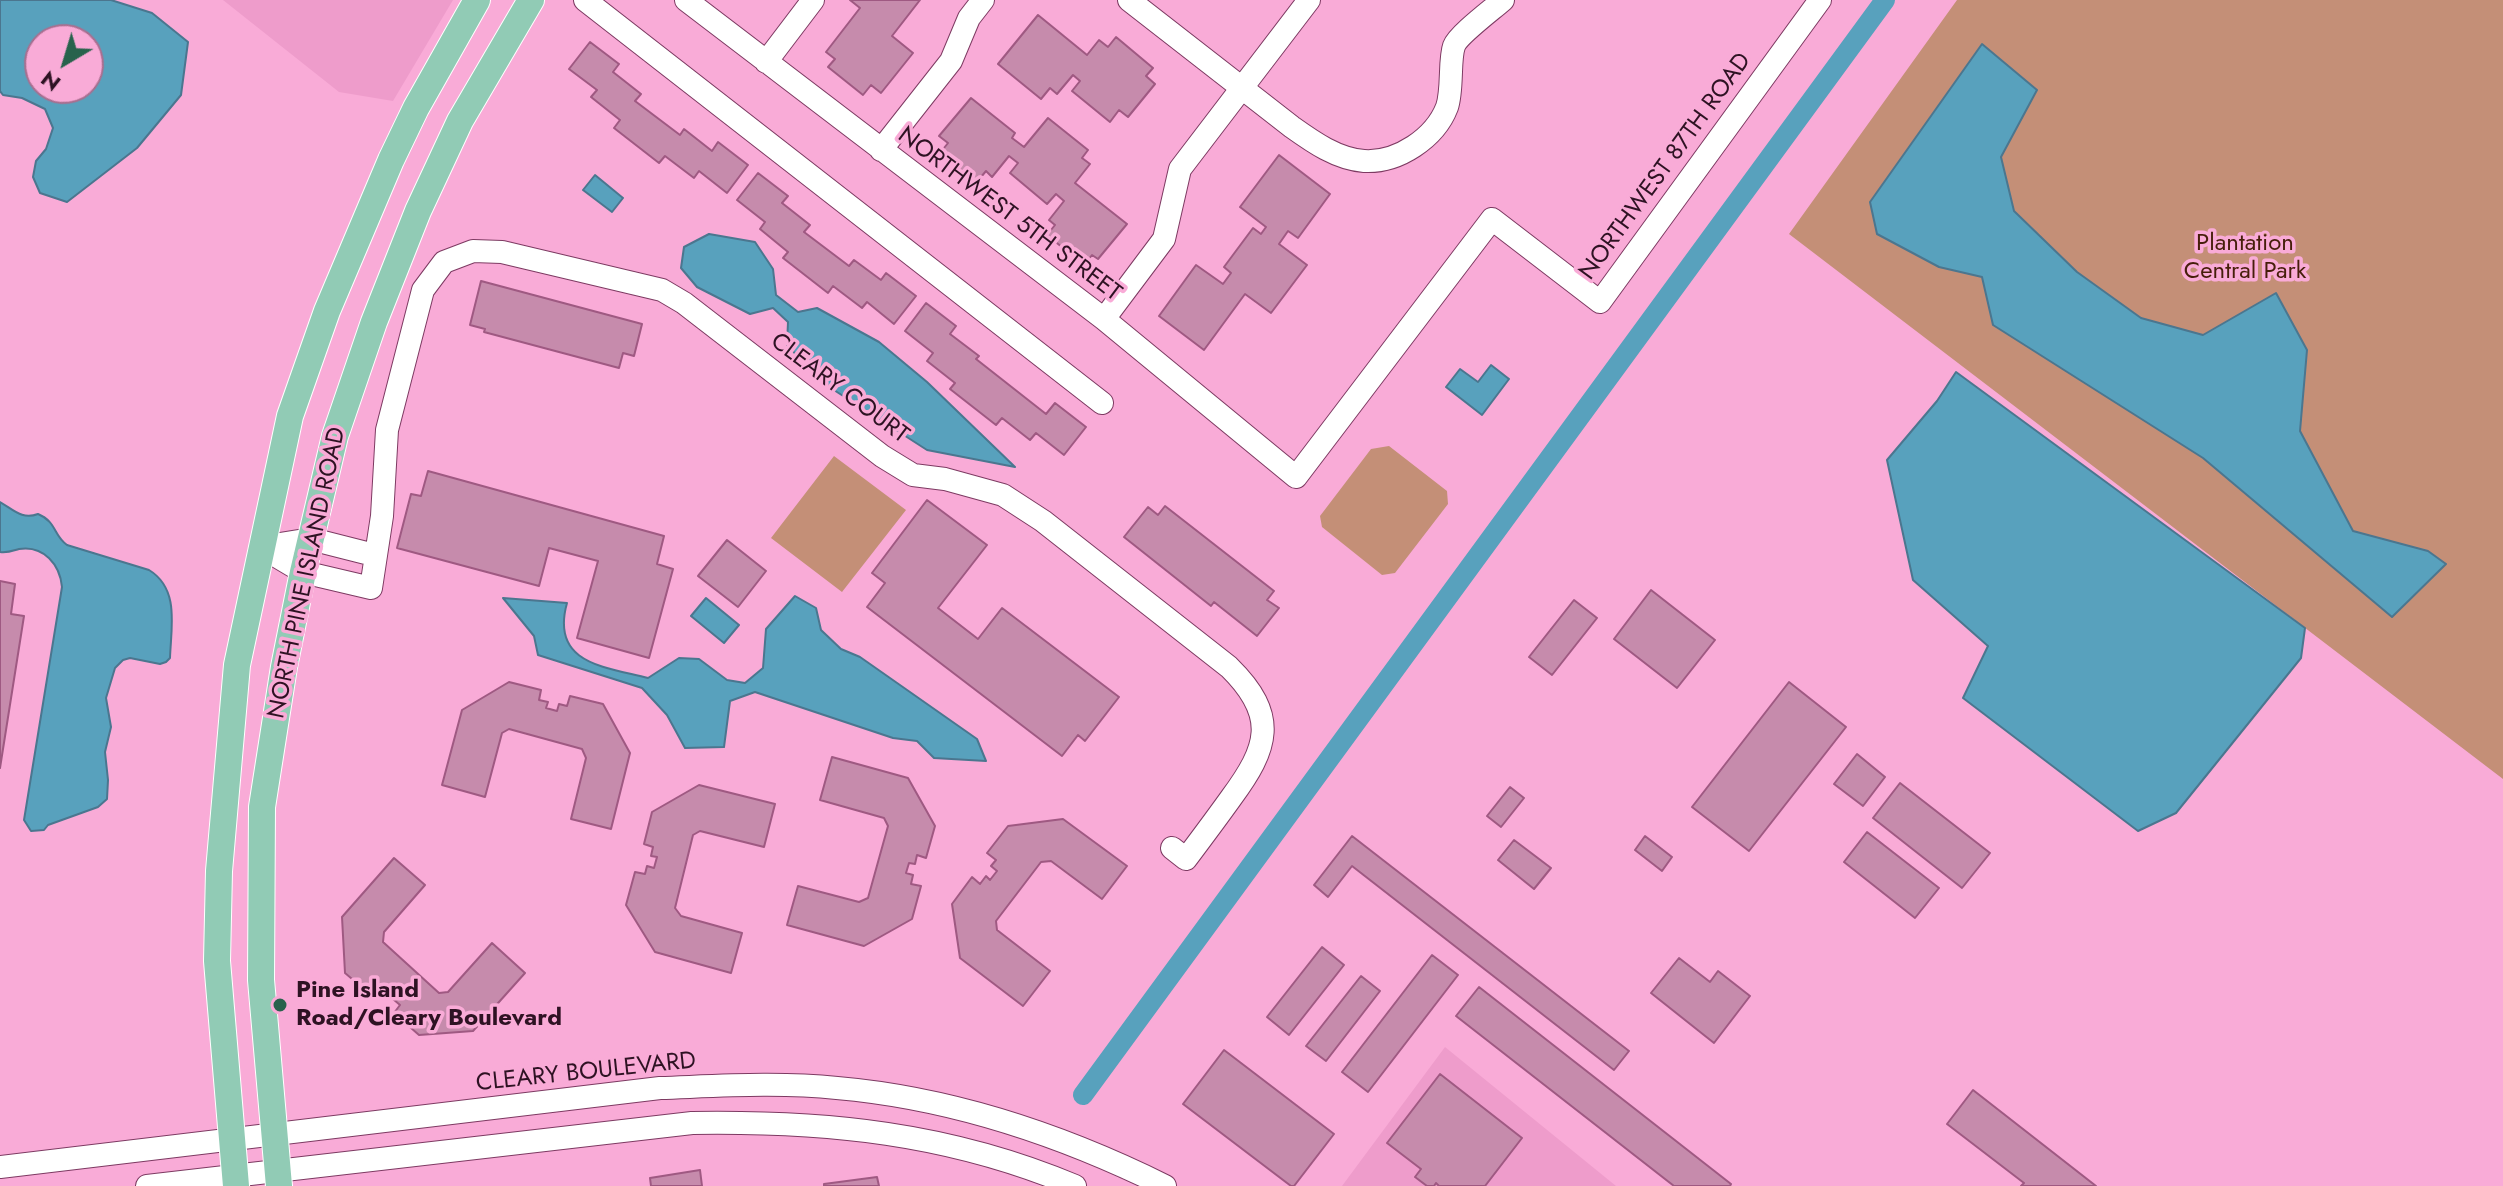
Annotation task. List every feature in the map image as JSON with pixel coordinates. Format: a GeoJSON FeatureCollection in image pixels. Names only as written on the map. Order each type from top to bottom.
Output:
{"type":"FeatureCollection","features":[{"type":"Feature","properties":{"kind":"main road","name":"NORTH PINE ISLAND ROAD"},"geometry":{"type":"LineString","coordinates":[[236,1181],[217,961],[219,871],[237,665],[261,547],[290,416],[327,311],[416,108],[477,0]]}},
{"type":"Feature","properties":{"kind":"main road","name":"NORTH PINE ISLAND ROAD"},"geometry":{"type":"LineString","coordinates":[[278,1179],[261,980],[262,807],[303,572],[335,436],[374,322],[418,211],[460,121],[531,0]]}},
{"type":"Feature","properties":{"kind":"street"},"geometry":{"type":"LineString","coordinates":[[585,0],[1102,403]]}},
{"type":"Feature","properties":{"kind":"street","name":"NORTHWEST 5TH STREET"},"geometry":{"type":"LineString","coordinates":[[686,0],[1104,319],[1296,477]]}},
{"type":"Feature","properties":{"kind":"street"},"geometry":{"type":"LineString","coordinates":[[766,62],[813,0]]}},
{"type":"Feature","properties":{"kind":"street"},"geometry":{"type":"LineString","coordinates":[[881,150],[951,61],[969,18],[983,0]]}},
{"type":"Feature","properties":{"kind":"street"},"geometry":{"type":"LineString","coordinates":[[1129,0],[1320,146],[1365,161],[1395,156],[1418,144],[1437,126],[1447,106],[1454,45],[1503,0]]}},
{"type":"Feature","properties":{"kind":"street"},"geometry":{"type":"LineString","coordinates":[[1104,319],[1164,239],[1180,169],[1309,0]]}},
{"type":"Feature","properties":{"kind":"street","name":"NORTHWEST 87TH ROAD"},"geometry":{"type":"LineString","coordinates":[[1296,477],[1492,219],[1600,302],[1812,3]]}},
{"type":"Feature","properties":{"kind":"street","name":"CLEARY COURT"},"geometry":{"type":"LineString","coordinates":[[261,547],[303,572],[371,588],[382,516],[387,430],[423,290],[444,262],[473,251],[502,252],[662,290],[684,303],[882,456],[913,475],[945,479],[1003,495],[1043,521],[1243,681],[1263,722],[1260,752],[1247,776],[1186,859],[1172,848]]}},
{"type":"Feature","properties":{"kind":"street"},"geometry":{"type":"LineString","coordinates":[[261,547],[311,539],[374,555]]}},
{"type":"Feature","properties":{"kind":"street","name":"CLEARY BOULEVARD"},"geometry":{"type":"LineString","coordinates":[[0,1167],[660,1088],[767,1084],[839,1088],[981,1114],[1049,1135],[1117,1162],[1165,1186]]}},
{"type":"Feature","properties":{"kind":"street"},"geometry":{"type":"LineString","coordinates":[[147,1186],[278,1179],[692,1123],[761,1122],[830,1125],[903,1135],[975,1151],[1075,1186]]}},
{"type":"Feature","properties":{"kind":"shaded area"},"geometry":{"type":"Polygon","coordinates":[[[223,0],[453,0],[393,101],[339,92],[223,0]]]}},
{"type":"Feature","properties":{"kind":"shaded area"},"geometry":{"type":"Polygon","coordinates":[[[1445,1047],[1616,1186],[1342,1186],[1445,1047]]]}},
{"type":"Feature","properties":{"kind":"green space","name":"Plantation Central Park"},"geometry":{"type":"Polygon","coordinates":[[[1957,0],[2503,0],[2503,779],[1789,234],[1957,0]]]}},
{"type":"Feature","properties":{"kind":"green space"},"geometry":{"type":"Polygon","coordinates":[[[1389,446],[1447,491],[1448,504],[1395,573],[1382,575],[1322,527],[1320,516],[1371,449],[1389,446]]]}},
{"type":"Feature","properties":{"kind":"green space"},"geometry":{"type":"Polygon","coordinates":[[[834,456],[906,510],[842,592],[771,538],[834,456]]]}},
{"type":"Feature","properties":{"kind":"water"},"geometry":{"type":"Polygon","coordinates":[[[0,0],[111,0],[152,13],[188,42],[181,95],[137,148],[67,202],[40,193],[33,177],[36,161],[46,149],[53,128],[45,109],[35,104],[104,104],[104,24],[24,24],[24,99],[3,95],[0,91],[0,0]]]}},
{"type":"Feature","properties":{"kind":"water"},"geometry":{"type":"Polygon","coordinates":[[[1982,44],[2037,90],[2001,157],[2014,211],[2077,272],[2141,318],[2203,335],[2276,293],[2307,350],[2300,431],[2353,531],[2428,551],[2446,564],[2392,617],[2203,458],[1993,325],[1982,277],[1939,267],[1877,234],[1870,202],[1982,44]]]}},
{"type":"Feature","properties":{"kind":"water"},"geometry":{"type":"Polygon","coordinates":[[[595,175],[623,198],[612,212],[583,190],[595,175]]]}},
{"type":"Feature","properties":{"kind":"water"},"geometry":{"type":"Polygon","coordinates":[[[709,234],[755,242],[773,269],[776,295],[798,312],[817,308],[879,342],[927,382],[1015,467],[927,450],[823,383],[787,345],[788,322],[773,308],[750,314],[697,287],[681,268],[684,247],[709,234]]]}},
{"type":"Feature","properties":{"kind":"water"},"geometry":{"type":"Polygon","coordinates":[[[1491,365],[1509,379],[1482,415],[1446,387],[1460,369],[1478,382],[1491,365]]]}},
{"type":"Feature","properties":{"kind":"water"},"geometry":{"type":"Polygon","coordinates":[[[1956,372],[2305,628],[2301,658],[2176,813],[2138,831],[1963,698],[1988,646],[1913,580],[1887,460],[1937,401],[1956,372]]]}},
{"type":"Feature","properties":{"kind":"water"},"geometry":{"type":"Polygon","coordinates":[[[0,502],[23,515],[38,514],[44,517],[67,545],[149,570],[166,587],[172,610],[170,658],[160,664],[130,658],[115,668],[106,698],[111,727],[105,752],[107,799],[98,807],[48,825],[44,830],[31,831],[24,820],[61,579],[54,564],[43,553],[28,549],[0,552],[0,502]]]}},
{"type":"Feature","properties":{"kind":"water"},"geometry":{"type":"Polygon","coordinates":[[[795,596],[816,608],[821,630],[841,649],[860,657],[977,739],[986,761],[934,758],[917,741],[893,738],[755,692],[730,701],[724,747],[685,748],[667,715],[642,688],[538,655],[534,636],[503,598],[567,603],[564,623],[566,639],[574,651],[599,666],[648,678],[679,658],[699,659],[727,680],[745,683],[763,668],[766,629],[795,596]]]}},
{"type":"Feature","properties":{"kind":"water"},"geometry":{"type":"Polygon","coordinates":[[[706,598],[739,625],[724,643],[691,616],[706,598]]]}},
{"type":"Feature","properties":{"kind":"building"},"geometry":{"type":"Polygon","coordinates":[[[850,0],[920,0],[892,36],[913,53],[881,93],[871,85],[863,95],[828,67],[835,59],[826,52],[860,8],[850,0]]]}},
{"type":"Feature","properties":{"kind":"building"},"geometry":{"type":"Polygon","coordinates":[[[1038,15],[1087,55],[1099,40],[1108,47],[1116,37],[1153,68],[1146,76],[1155,84],[1128,117],[1119,110],[1110,122],[1072,91],[1080,81],[1073,75],[1057,94],[1050,88],[1041,99],[998,64],[1038,15]]]}},
{"type":"Feature","properties":{"kind":"building"},"geometry":{"type":"Polygon","coordinates":[[[590,42],[619,64],[613,72],[641,94],[635,101],[680,135],[684,129],[712,151],[718,142],[748,165],[727,193],[699,171],[694,178],[665,156],[659,163],[614,128],[620,120],[591,97],[597,90],[569,69],[590,42]]]}},
{"type":"Feature","properties":{"kind":"building"},"geometry":{"type":"Polygon","coordinates":[[[971,98],[1015,133],[1012,138],[1024,147],[1048,118],[1088,150],[1082,158],[1090,164],[1075,183],[1127,224],[1098,259],[1092,255],[1084,265],[1047,235],[1055,225],[1049,220],[1064,201],[1056,194],[1047,204],[1010,173],[1018,163],[1009,156],[992,177],[986,171],[976,183],[940,153],[948,143],[939,136],[971,98]]]}},
{"type":"Feature","properties":{"kind":"building"},"geometry":{"type":"Polygon","coordinates":[[[1279,155],[1330,194],[1298,238],[1288,231],[1279,244],[1307,265],[1271,313],[1245,294],[1204,350],[1159,316],[1196,265],[1223,284],[1231,273],[1224,267],[1253,228],[1261,234],[1266,227],[1240,207],[1279,155]]]}},
{"type":"Feature","properties":{"kind":"building"},"geometry":{"type":"Polygon","coordinates":[[[758,173],[788,196],[782,203],[810,225],[804,232],[849,266],[854,260],[881,280],[886,273],[916,296],[894,324],[867,302],[862,308],[833,286],[828,293],[783,258],[788,252],[760,229],[765,222],[737,200],[758,173]]]}},
{"type":"Feature","properties":{"kind":"building"},"geometry":{"type":"Polygon","coordinates":[[[481,281],[642,324],[634,356],[623,353],[619,368],[484,332],[485,329],[470,325],[481,281]]]}},
{"type":"Feature","properties":{"kind":"building"},"geometry":{"type":"Polygon","coordinates":[[[926,303],[956,326],[950,334],[979,356],[976,359],[1046,414],[1055,403],[1086,427],[1064,455],[1036,433],[1030,440],[1002,418],[996,425],[950,389],[955,383],[927,361],[933,353],[905,331],[926,303]]]}},
{"type":"Feature","properties":{"kind":"building"},"geometry":{"type":"Polygon","coordinates":[[[428,471],[664,536],[657,564],[673,569],[649,658],[577,638],[598,561],[549,548],[539,586],[397,548],[411,494],[421,496],[428,471]]]}},
{"type":"Feature","properties":{"kind":"building"},"geometry":{"type":"Polygon","coordinates":[[[927,500],[987,545],[938,608],[978,639],[1002,608],[1119,697],[1085,741],[1078,735],[1062,756],[867,607],[885,583],[872,573],[927,500]]]}},
{"type":"Feature","properties":{"kind":"building"},"geometry":{"type":"Polygon","coordinates":[[[1165,506],[1274,591],[1267,600],[1279,608],[1257,636],[1214,602],[1211,606],[1124,537],[1148,507],[1158,515],[1165,506]]]}},
{"type":"Feature","properties":{"kind":"building"},"geometry":{"type":"Polygon","coordinates":[[[727,540],[766,571],[738,607],[698,576],[727,540]]]}},
{"type":"Feature","properties":{"kind":"building"},"geometry":{"type":"Polygon","coordinates":[[[0,581],[15,584],[11,614],[24,616],[0,768],[0,581]]]}},
{"type":"Feature","properties":{"kind":"building"},"geometry":{"type":"Polygon","coordinates":[[[1651,590],[1715,640],[1677,688],[1614,639],[1651,590]]]}},
{"type":"Feature","properties":{"kind":"building"},"geometry":{"type":"Polygon","coordinates":[[[1574,600],[1597,618],[1552,675],[1529,657],[1574,600]]]}},
{"type":"Feature","properties":{"kind":"building"},"geometry":{"type":"Polygon","coordinates":[[[509,682],[541,690],[539,700],[548,702],[546,708],[557,711],[559,704],[567,706],[570,696],[603,704],[630,753],[611,829],[571,819],[586,758],[582,749],[509,729],[502,733],[485,797],[442,785],[462,710],[509,682]]]}},
{"type":"Feature","properties":{"kind":"building"},"geometry":{"type":"Polygon","coordinates":[[[1789,682],[1846,727],[1749,851],[1692,807],[1789,682]]]}},
{"type":"Feature","properties":{"kind":"building"},"geometry":{"type":"Polygon","coordinates":[[[1857,754],[1885,777],[1863,806],[1834,784],[1857,754]]]}},
{"type":"Feature","properties":{"kind":"building"},"geometry":{"type":"Polygon","coordinates":[[[832,757],[908,778],[935,826],[926,858],[917,855],[915,864],[909,863],[906,873],[913,875],[911,884],[921,886],[912,919],[864,946],[787,925],[798,886],[859,902],[868,898],[888,826],[884,818],[820,800],[832,757]]]}},
{"type":"Feature","properties":{"kind":"building"},"geometry":{"type":"Polygon","coordinates":[[[1900,783],[1990,853],[1962,888],[1873,818],[1900,783]]]}},
{"type":"Feature","properties":{"kind":"building"},"geometry":{"type":"Polygon","coordinates":[[[699,785],[775,804],[764,847],[700,831],[693,835],[675,908],[681,916],[742,933],[731,973],[655,952],[626,905],[635,872],[645,874],[647,866],[654,868],[657,857],[651,856],[653,847],[644,844],[652,812],[699,785]]]}},
{"type":"Feature","properties":{"kind":"building"},"geometry":{"type":"Polygon","coordinates":[[[1510,787],[1524,798],[1501,827],[1487,816],[1510,787]]]}},
{"type":"Feature","properties":{"kind":"building"},"geometry":{"type":"Polygon","coordinates":[[[1063,819],[1127,866],[1102,899],[1051,861],[1041,862],[996,921],[997,930],[1050,971],[1023,1006],[960,958],[952,904],[972,877],[980,884],[986,876],[990,880],[997,871],[991,866],[996,860],[987,853],[1008,826],[1063,819]]]}},
{"type":"Feature","properties":{"kind":"building"},"geometry":{"type":"Polygon","coordinates":[[[1867,832],[1939,888],[1915,918],[1844,862],[1867,832]]]}},
{"type":"Feature","properties":{"kind":"building"},"geometry":{"type":"Polygon","coordinates":[[[1352,836],[1629,1051],[1614,1070],[1352,866],[1328,897],[1314,885],[1352,836]]]}},
{"type":"Feature","properties":{"kind":"building"},"geometry":{"type":"Polygon","coordinates":[[[1645,836],[1672,857],[1662,871],[1635,850],[1645,836]]]}},
{"type":"Feature","properties":{"kind":"building"},"geometry":{"type":"Polygon","coordinates":[[[1514,840],[1551,868],[1534,889],[1498,860],[1514,840]]]}},
{"type":"Feature","properties":{"kind":"building"},"geometry":{"type":"Polygon","coordinates":[[[394,858],[425,885],[384,932],[383,942],[439,993],[448,992],[492,943],[525,973],[473,1031],[419,1035],[394,1013],[400,1005],[393,999],[397,995],[389,987],[384,993],[377,987],[371,995],[345,973],[342,917],[394,858]]]}},
{"type":"Feature","properties":{"kind":"building"},"geometry":{"type":"Polygon","coordinates":[[[1322,947],[1344,965],[1289,1035],[1267,1017],[1322,947]]]}},
{"type":"Feature","properties":{"kind":"building"},"geometry":{"type":"Polygon","coordinates":[[[1432,955],[1458,975],[1368,1092],[1342,1072],[1432,955]]]}},
{"type":"Feature","properties":{"kind":"building"},"geometry":{"type":"Polygon","coordinates":[[[1679,958],[1710,982],[1718,971],[1750,996],[1714,1043],[1651,993],[1679,958]]]}},
{"type":"Feature","properties":{"kind":"building"},"geometry":{"type":"Polygon","coordinates":[[[1361,976],[1380,991],[1326,1061],[1306,1046],[1361,976]]]}},
{"type":"Feature","properties":{"kind":"building"},"geometry":{"type":"Polygon","coordinates":[[[1479,987],[1730,1186],[1674,1186],[1456,1016],[1479,987]]]}},
{"type":"Feature","properties":{"kind":"building"},"geometry":{"type":"Polygon","coordinates":[[[1224,1050],[1334,1134],[1294,1186],[1183,1104],[1224,1050]]]}},
{"type":"Feature","properties":{"kind":"building"},"geometry":{"type":"Polygon","coordinates":[[[1440,1074],[1522,1138],[1485,1186],[1439,1186],[1436,1183],[1427,1186],[1415,1177],[1421,1169],[1387,1143],[1440,1074]]]}},
{"type":"Feature","properties":{"kind":"building"},"geometry":{"type":"Polygon","coordinates":[[[1973,1090],[2096,1186],[2021,1186],[2024,1183],[1947,1124],[1973,1090]]]}},
{"type":"Feature","properties":{"kind":"building"},"geometry":{"type":"Polygon","coordinates":[[[700,1170],[702,1186],[651,1186],[650,1178],[700,1170]]]}},
{"type":"Feature","properties":{"kind":"building"},"geometry":{"type":"Polygon","coordinates":[[[877,1177],[879,1186],[824,1186],[824,1184],[877,1177]]]}},
{"type":"Feature","properties":{"kind":"waterway"},"geometry":{"type":"LineString","coordinates":[[1083,1095],[1885,0]]}},
{"type":"Feature","properties":{"kind":"place","name":"Pine Island Road/Cleary Boulevard"},"geometry":{"type":"Point","coordinates":[280,1005]}}]}
